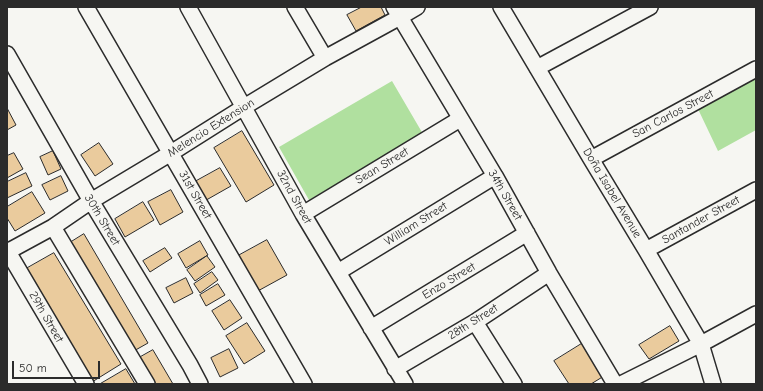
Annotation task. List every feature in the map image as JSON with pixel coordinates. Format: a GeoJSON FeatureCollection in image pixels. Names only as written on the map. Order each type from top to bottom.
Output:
{"type":"FeatureCollection","features":[{"type":"Feature","properties":{"kind":"street","name":"31st Street"},"geometry":{"type":"LineString","coordinates":[[86,7],[304,384]]}},
{"type":"Feature","properties":{"kind":"street","name":"32nd Street"},"geometry":{"type":"LineString","coordinates":[[188,7],[303,214],[405,384]]}},
{"type":"Feature","properties":{"kind":"street"},"geometry":{"type":"LineString","coordinates":[[295,7],[325,58]]}},
{"type":"Feature","properties":{"kind":"street","name":"Melencio Extension"},"geometry":{"type":"LineString","coordinates":[[7,251],[52,226],[397,12],[417,7]]}},
{"type":"Feature","properties":{"kind":"street","name":"Doña Isabel Avenue"},"geometry":{"type":"LineString","coordinates":[[501,7],[701,344],[712,384]]}},
{"type":"Feature","properties":{"kind":"street"},"geometry":{"type":"LineString","coordinates":[[537,68],[650,7]]}},
{"type":"Feature","properties":{"kind":"street","name":"34th Street"},"geometry":{"type":"LineString","coordinates":[[397,12],[495,176],[549,273],[615,384]]}},
{"type":"Feature","properties":{"kind":"street","name":"30th Street"},"geometry":{"type":"LineString","coordinates":[[7,54],[91,201],[200,384]]}},
{"type":"Feature","properties":{"kind":"street","name":"San Carlos Street"},"geometry":{"type":"LineString","coordinates":[[591,159],[756,70]]}},
{"type":"Feature","properties":{"kind":"street","name":"Sean Street"},"geometry":{"type":"LineString","coordinates":[[303,214],[460,119]]}},
{"type":"Feature","properties":{"kind":"street","name":"William Street"},"geometry":{"type":"LineString","coordinates":[[338,272],[495,176]]}},
{"type":"Feature","properties":{"kind":"street","name":"Santander Street"},"geometry":{"type":"LineString","coordinates":[[646,250],[756,190]]}},
{"type":"Feature","properties":{"kind":"street"},"geometry":{"type":"LineString","coordinates":[[52,226],[147,384]]}},
{"type":"Feature","properties":{"kind":"street","name":"Enzo Street"},"geometry":{"type":"LineString","coordinates":[[371,328],[527,233]]}},
{"type":"Feature","properties":{"kind":"street","name":"29th Street"},"geometry":{"type":"LineString","coordinates":[[7,251],[86,384]]}},
{"type":"Feature","properties":{"kind":"street","name":"28th Street"},"geometry":{"type":"LineString","coordinates":[[396,369],[475,322],[549,273]]}},
{"type":"Feature","properties":{"kind":"street"},"geometry":{"type":"LineString","coordinates":[[621,384],[701,344],[756,314]]}},
{"type":"Feature","properties":{"kind":"street"},"geometry":{"type":"LineString","coordinates":[[475,322],[514,384]]}},
{"type":"Feature","properties":{"kind":"green space"},"geometry":{"type":"Polygon","coordinates":[[[756,77],[756,130],[718,151],[698,109],[756,77]]]}},
{"type":"Feature","properties":{"kind":"green space"},"geometry":{"type":"Polygon","coordinates":[[[392,81],[423,134],[309,200],[279,147],[392,81]]]}},
{"type":"Feature","properties":{"kind":"building"},"geometry":{"type":"Polygon","coordinates":[[[362,7],[381,7],[385,15],[356,31],[347,15],[362,7]]]}},
{"type":"Feature","properties":{"kind":"building"},"geometry":{"type":"Polygon","coordinates":[[[7,108],[16,125],[7,130],[7,108]]]}},
{"type":"Feature","properties":{"kind":"building"},"geometry":{"type":"Polygon","coordinates":[[[242,131],[274,185],[246,202],[214,148],[242,131]]]}},
{"type":"Feature","properties":{"kind":"building"},"geometry":{"type":"Polygon","coordinates":[[[99,143],[113,164],[95,176],[81,155],[99,143]]]}},
{"type":"Feature","properties":{"kind":"building"},"geometry":{"type":"Polygon","coordinates":[[[53,151],[61,169],[48,175],[40,157],[53,151]]]}},
{"type":"Feature","properties":{"kind":"building"},"geometry":{"type":"Polygon","coordinates":[[[14,153],[23,169],[7,178],[7,156],[14,153]]]}},
{"type":"Feature","properties":{"kind":"building"},"geometry":{"type":"Polygon","coordinates":[[[220,168],[231,186],[201,203],[191,184],[220,168]]]}},
{"type":"Feature","properties":{"kind":"building"},"geometry":{"type":"Polygon","coordinates":[[[26,173],[32,186],[7,198],[7,182],[26,173]]]}},
{"type":"Feature","properties":{"kind":"building"},"geometry":{"type":"Polygon","coordinates":[[[61,176],[68,191],[50,200],[42,185],[61,176]]]}},
{"type":"Feature","properties":{"kind":"building"},"geometry":{"type":"Polygon","coordinates":[[[171,190],[183,212],[160,225],[148,202],[171,190]]]}},
{"type":"Feature","properties":{"kind":"building"},"geometry":{"type":"Polygon","coordinates":[[[32,192],[45,213],[15,231],[7,218],[7,207],[32,192]]]}},
{"type":"Feature","properties":{"kind":"building"},"geometry":{"type":"Polygon","coordinates":[[[143,202],[154,220],[125,237],[115,219],[143,202]]]}},
{"type":"Feature","properties":{"kind":"building"},"geometry":{"type":"Polygon","coordinates":[[[84,234],[148,343],[132,352],[68,244],[84,234]]]}},
{"type":"Feature","properties":{"kind":"building"},"geometry":{"type":"Polygon","coordinates":[[[267,240],[287,275],[256,292],[236,257],[267,240]]]}},
{"type":"Feature","properties":{"kind":"building"},"geometry":{"type":"Polygon","coordinates":[[[200,241],[208,255],[186,268],[178,254],[200,241]]]}},
{"type":"Feature","properties":{"kind":"building"},"geometry":{"type":"Polygon","coordinates":[[[165,248],[172,258],[150,272],[143,261],[165,248]]]}},
{"type":"Feature","properties":{"kind":"building"},"geometry":{"type":"Polygon","coordinates":[[[54,253],[121,364],[92,382],[24,270],[54,253]]]}},
{"type":"Feature","properties":{"kind":"building"},"geometry":{"type":"Polygon","coordinates":[[[207,256],[215,267],[195,281],[187,270],[207,256]]]}},
{"type":"Feature","properties":{"kind":"building"},"geometry":{"type":"Polygon","coordinates":[[[212,272],[218,280],[200,293],[194,284],[212,272]]]}},
{"type":"Feature","properties":{"kind":"building"},"geometry":{"type":"Polygon","coordinates":[[[186,278],[193,293],[174,303],[166,288],[186,278]]]}},
{"type":"Feature","properties":{"kind":"building"},"geometry":{"type":"Polygon","coordinates":[[[218,284],[225,295],[206,306],[200,295],[218,284]]]}},
{"type":"Feature","properties":{"kind":"building"},"geometry":{"type":"Polygon","coordinates":[[[230,300],[242,318],[224,330],[212,311],[230,300]]]}},
{"type":"Feature","properties":{"kind":"building"},"geometry":{"type":"Polygon","coordinates":[[[247,323],[265,351],[244,364],[226,336],[247,323]]]}},
{"type":"Feature","properties":{"kind":"building"},"geometry":{"type":"Polygon","coordinates":[[[670,326],[679,341],[649,359],[639,345],[670,326]]]}},
{"type":"Feature","properties":{"kind":"building"},"geometry":{"type":"Polygon","coordinates":[[[583,343],[604,376],[591,384],[569,384],[554,361],[583,343]]]}},
{"type":"Feature","properties":{"kind":"building"},"geometry":{"type":"Polygon","coordinates":[[[229,349],[238,368],[220,377],[211,358],[229,349]]]}},
{"type":"Feature","properties":{"kind":"building"},"geometry":{"type":"Polygon","coordinates":[[[153,350],[173,384],[151,384],[137,359],[153,350]]]}},
{"type":"Feature","properties":{"kind":"building"},"geometry":{"type":"Polygon","coordinates":[[[126,369],[135,384],[100,384],[126,369]]]}}]}
